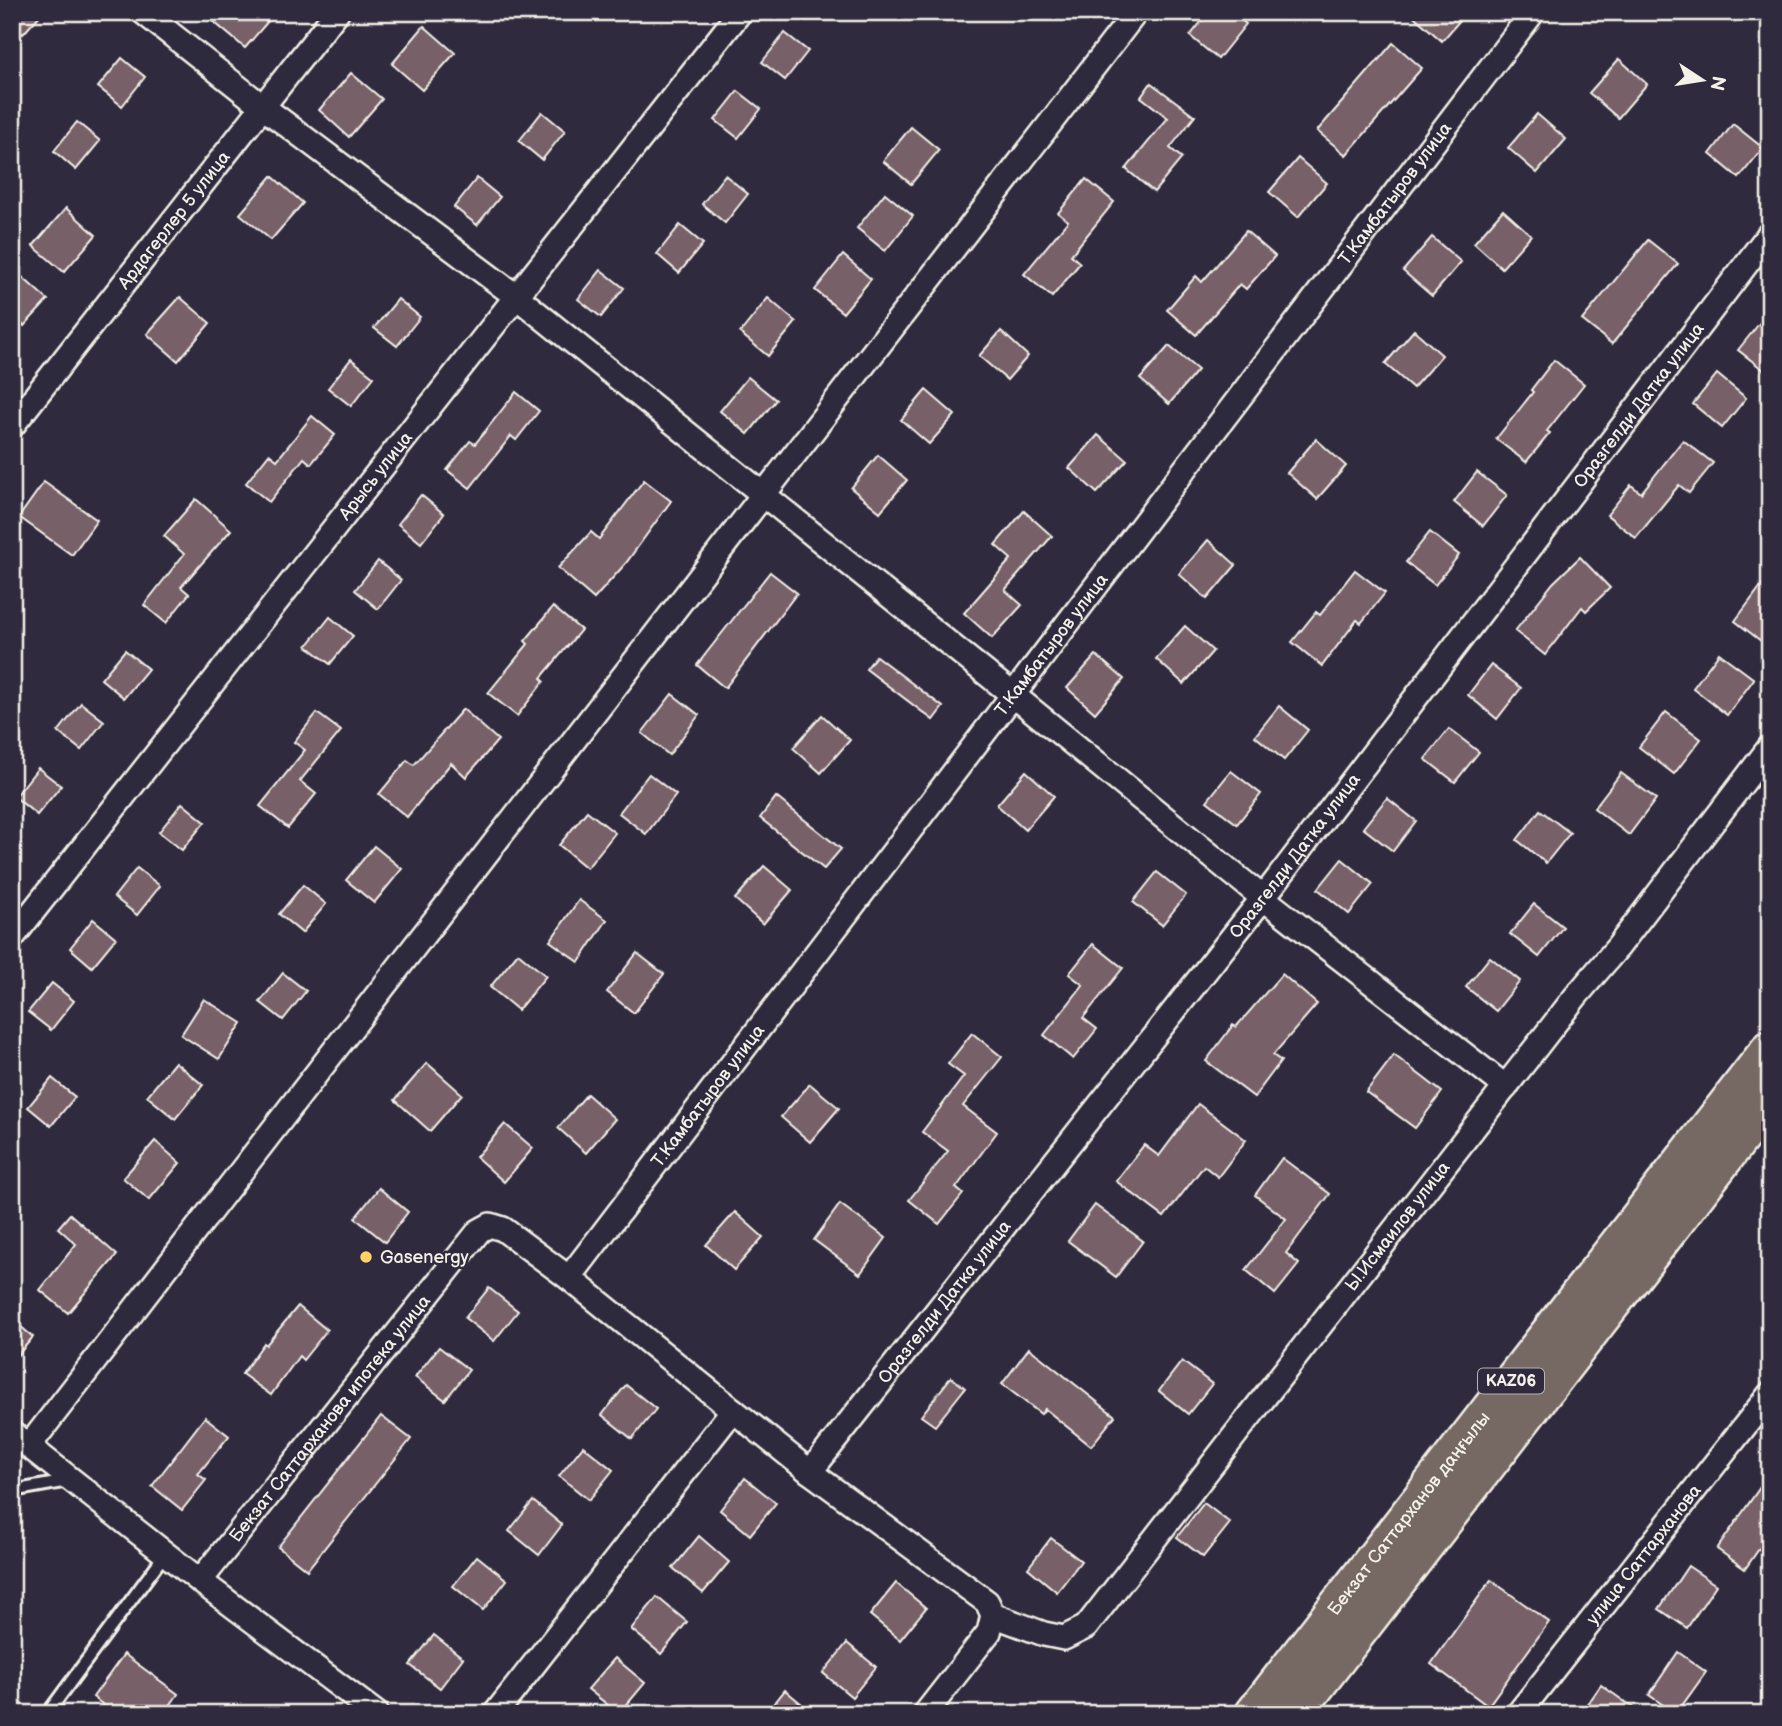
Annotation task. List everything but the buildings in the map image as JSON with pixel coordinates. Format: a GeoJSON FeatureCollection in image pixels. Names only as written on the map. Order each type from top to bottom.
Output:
{"type":"FeatureCollection","features":[{"type":"Feature","properties":{"kind":"main road","name":"Бекзат Саттарханов даңғылы"},"geometry":{"type":"LineString","coordinates":[[1295,1714],[1704,1159],[1770,1048]]}},
{"type":"Feature","properties":{"kind":"main road","name":"Бекзат Саттарханов даңғылы"},"geometry":{"type":"LineString","coordinates":[[1253,1714],[1704,1159],[1770,1100]]}},
{"type":"Feature","properties":{"kind":"street"},"geometry":{"type":"LineString","coordinates":[[143,12],[263,107],[517,297],[1263,898],[1506,1087]]}},
{"type":"Feature","properties":{"kind":"street","name":"Ардагерлер 5 улица"},"geometry":{"type":"LineString","coordinates":[[12,426],[337,12]]}},
{"type":"Feature","properties":{"kind":"street","name":"Арысь улица"},"geometry":{"type":"LineString","coordinates":[[12,938],[740,12]]}},
{"type":"Feature","properties":{"kind":"street"},"geometry":{"type":"LineString","coordinates":[[377,1714],[165,1554],[21,1439],[764,495],[1136,12]]}},
{"type":"Feature","properties":{"kind":"street","name":"Т.Камбатыров улица"},"geometry":{"type":"LineString","coordinates":[[569,1278],[1533,12]]}},
{"type":"Feature","properties":{"kind":"street","name":"Оразгелди Датка улица"},"geometry":{"type":"LineString","coordinates":[[810,1472],[1263,898],[1770,233]]}},
{"type":"Feature","properties":{"kind":"street","name":"Ы.Исмаилов улица"},"geometry":{"type":"LineString","coordinates":[[993,1615],[1064,1638],[1086,1627],[1576,996],[1618,947],[1770,747]]}},
{"type":"Feature","properties":{"kind":"street","name":"Бекзат Саттарханова ипотека улица"},"geometry":{"type":"LineString","coordinates":[[200,1581],[479,1231],[490,1225],[503,1229],[569,1278]]}},
{"type":"Feature","properties":{"kind":"street"},"geometry":{"type":"LineString","coordinates":[[569,1278],[810,1472],[987,1602],[993,1615],[989,1632],[925,1714]]}},
{"type":"Feature","properties":{"kind":"street","name":"улица Саттарханова"},"geometry":{"type":"LineString","coordinates":[[1518,1714],[1770,1394]]}},
{"type":"Feature","properties":{"kind":"street"},"geometry":{"type":"LineString","coordinates":[[495,1714],[733,1410]]}},
{"type":"Feature","properties":{"kind":"lane"},"geometry":{"type":"LineString","coordinates":[[12,1492],[70,1480]]}},
{"type":"Feature","properties":{"kind":"lane"},"geometry":{"type":"LineString","coordinates":[[47,1714],[165,1554]]}},
{"type":"Feature","properties":{"kind":"place","name":"Gasenergy"},"geometry":{"type":"Point","coordinates":[366,1257]}}]}
